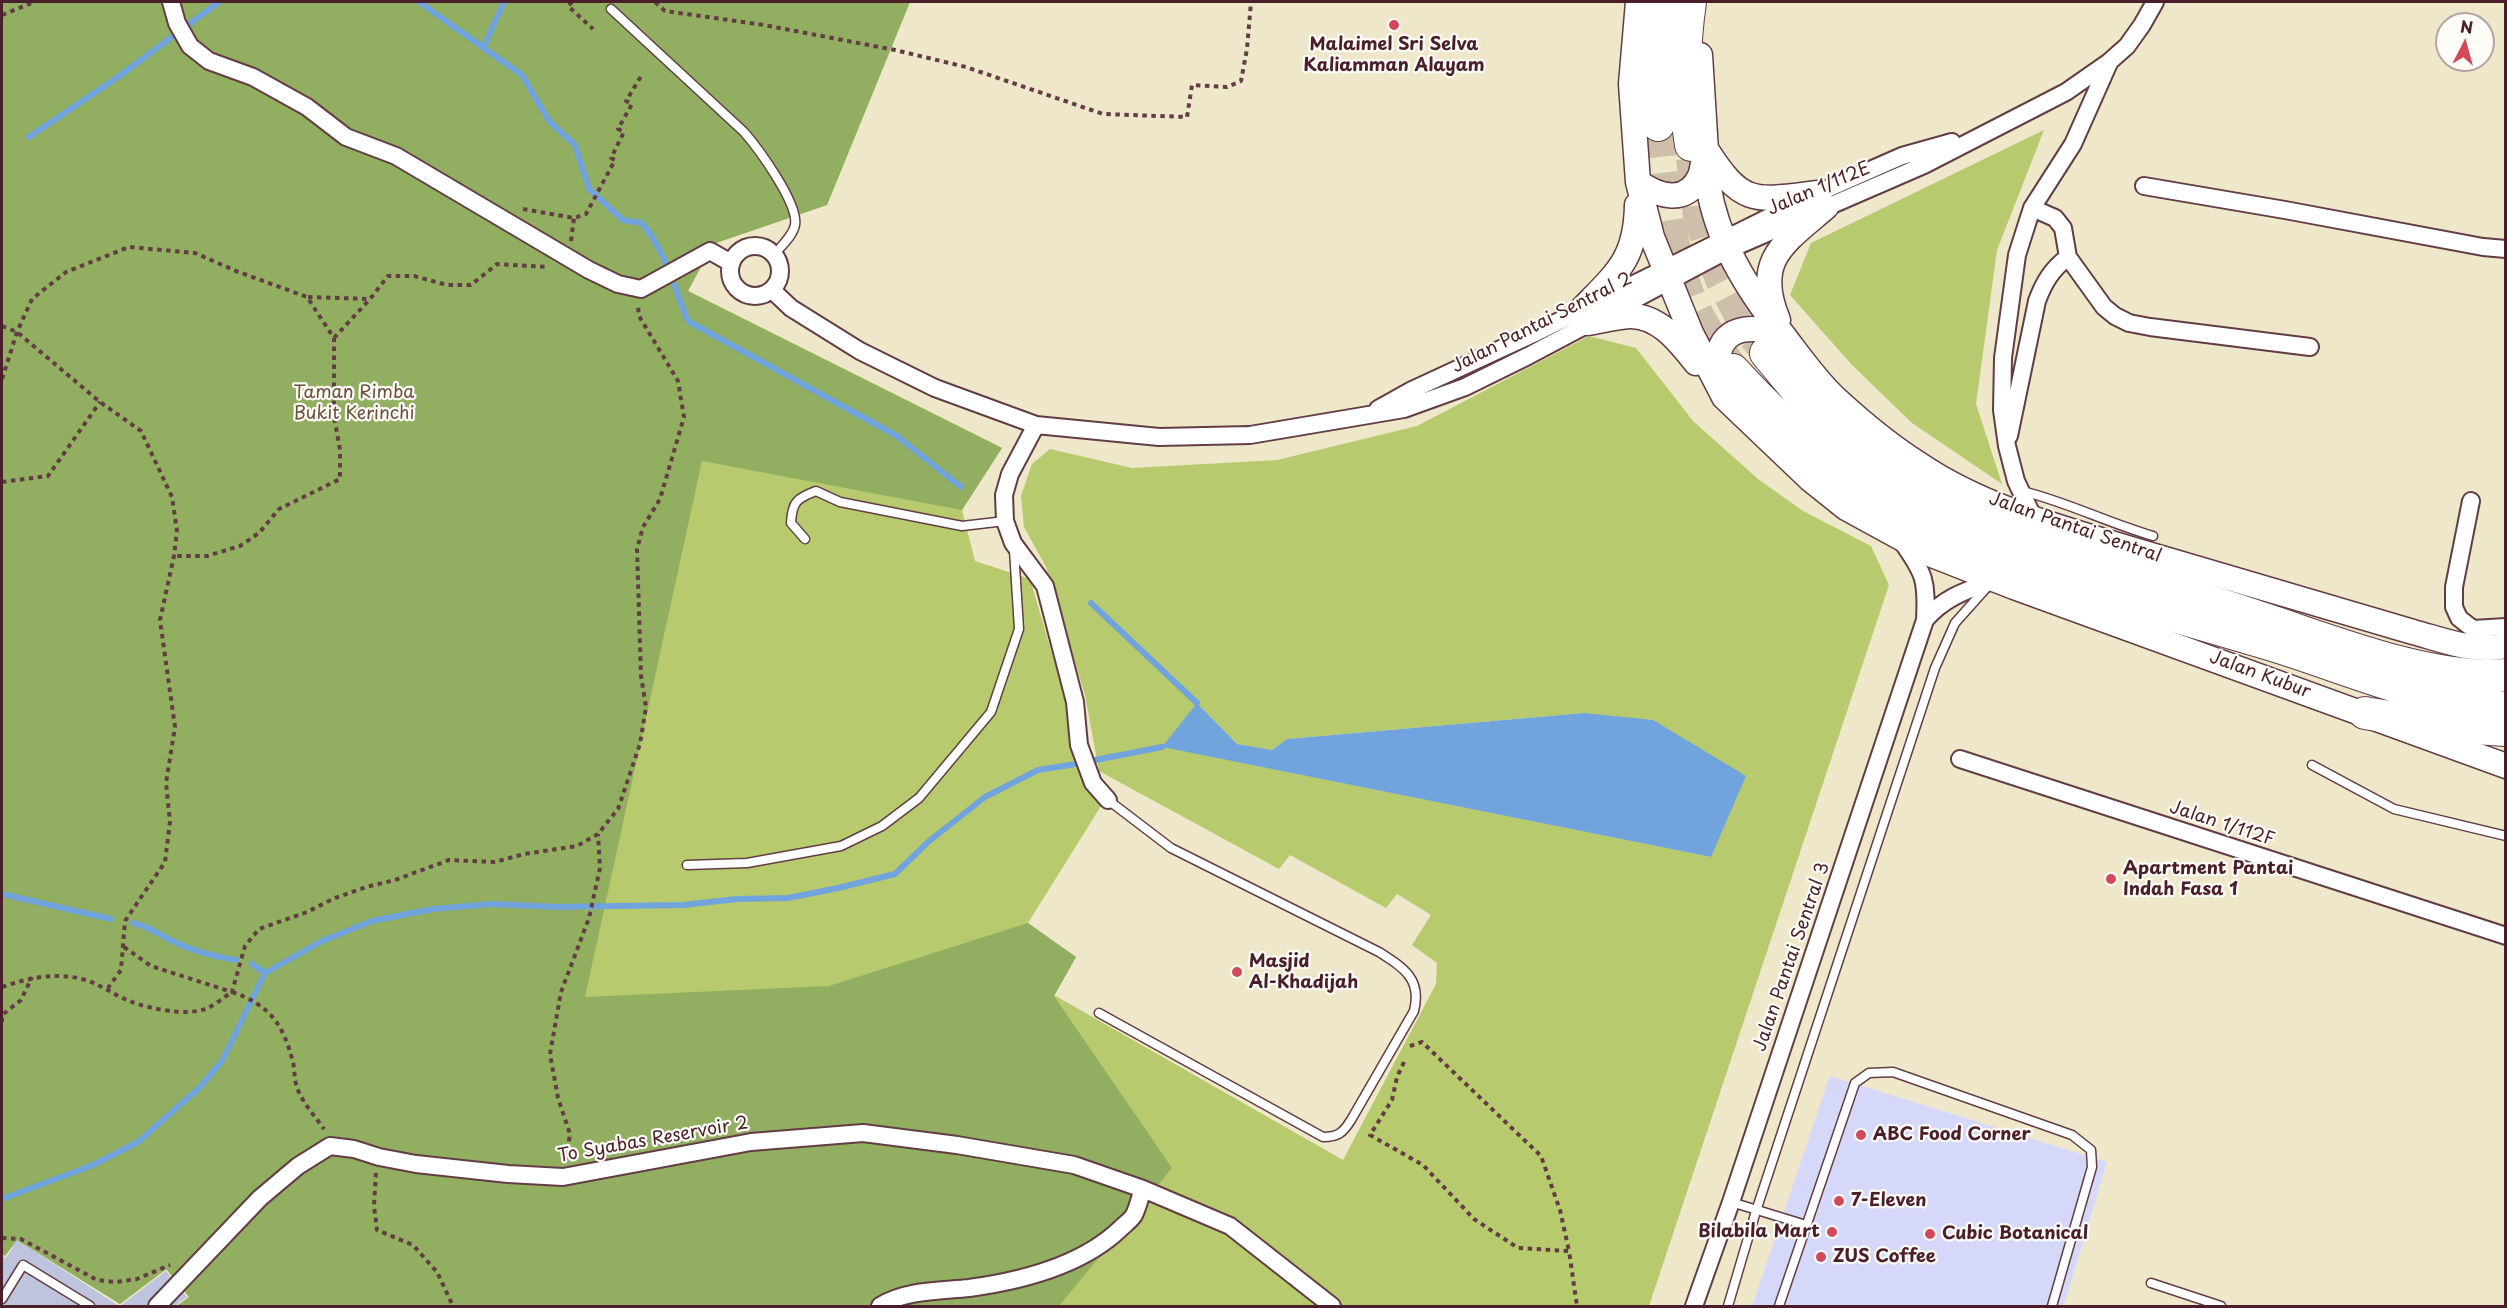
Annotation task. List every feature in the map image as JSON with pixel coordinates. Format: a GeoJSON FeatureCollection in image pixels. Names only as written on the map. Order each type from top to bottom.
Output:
{"type":"FeatureCollection","features":[{"type":"Feature","properties":{"kind":"highway"},"geometry":{"type":"LineString","coordinates":[[1658,125],[1658,22],[1661,2]]}},
{"type":"Feature","properties":{"kind":"highway"},"geometry":{"type":"LineString","coordinates":[[1690,2],[1684,57],[1685,108],[1698,147]]}},
{"type":"Feature","properties":{"kind":"highway"},"geometry":{"type":"LineString","coordinates":[[1775,345],[1807,404],[1841,440],[1902,484],[1955,510],[2008,532],[2268,632],[2410,692],[2505,716]]}},
{"type":"Feature","properties":{"kind":"highway"},"geometry":{"type":"LineString","coordinates":[[1729,383],[1778,419],[1840,472],[1886,503],[1942,535],[2058,579],[2268,632],[2415,665],[2470,676],[2505,675]]}},
{"type":"Feature","properties":{"kind":"highway"},"geometry":{"type":"LineString","coordinates":[[2046,523],[2268,632]]}},
{"type":"Feature","properties":{"kind":"highway"},"geometry":{"type":"LineString","coordinates":[[2004,584],[2268,632]]}},
{"type":"Feature","properties":{"kind":"highway"},"geometry":{"type":"LineString","coordinates":[[2366,713],[2443,726],[2505,716]]}},
{"type":"Feature","properties":{"kind":"main road"},"geometry":{"type":"LineString","coordinates":[[1585,316],[1621,267],[1637,231],[1638,182],[1631,84],[1638,2]]}},
{"type":"Feature","properties":{"kind":"main road","name":"Jalan Pantai Sentral"},"geometry":{"type":"LineString","coordinates":[[1703,2],[1699,32],[1698,147],[1710,203],[1725,244],[1756,301],[1775,345],[1880,436],[1921,466],[1960,488],[2046,523],[2239,582],[2471,647],[2495,649],[2505,646]]}},
{"type":"Feature","properties":{"kind":"main road"},"geometry":{"type":"LineString","coordinates":[[1638,182],[1662,196],[1678,196],[1690,189],[1700,177],[1698,147]]}},
{"type":"Feature","properties":{"kind":"main road"},"geometry":{"type":"LineString","coordinates":[[1698,147],[1732,184],[1752,197],[1822,200]]}},
{"type":"Feature","properties":{"kind":"main road"},"geometry":{"type":"LineString","coordinates":[[1638,182],[1652,237],[1691,333],[1729,383],[1810,480],[1846,508],[1898,537],[1932,555],[2004,584]]}},
{"type":"Feature","properties":{"kind":"main road"},"geometry":{"type":"LineString","coordinates":[[1775,345],[1768,282],[1772,262],[1783,244],[1822,200]]}},
{"type":"Feature","properties":{"kind":"main road"},"geometry":{"type":"LineString","coordinates":[[1585,316],[1630,316],[1649,320],[1671,333],[1729,383]]}},
{"type":"Feature","properties":{"kind":"main road"},"geometry":{"type":"LineString","coordinates":[[1729,383],[1717,362],[1722,346],[1733,334],[1755,328],[1775,345]]}},
{"type":"Feature","properties":{"kind":"main road","name":"Jalan Kubur"},"geometry":{"type":"LineString","coordinates":[[2004,584],[2366,713],[2505,766]]}},
{"type":"Feature","properties":{"kind":"street"},"geometry":{"type":"LineString","coordinates":[[171,2],[181,30],[190,46],[209,62],[253,77],[307,107],[346,137],[396,156],[589,270],[618,284],[648,285],[710,251],[731,263]]}},
{"type":"Feature","properties":{"kind":"street","name":"Jalan 1/112E"},"geometry":{"type":"LineString","coordinates":[[1666,275],[1725,244],[1822,200],[1902,156],[1986,132],[2066,92],[2109,62],[2127,46],[2155,2]]}},
{"type":"Feature","properties":{"kind":"street"},"geometry":{"type":"LineString","coordinates":[[2046,523],[2021,491],[2007,446],[2002,410],[2003,358],[2017,255],[2031,208],[2073,144],[2109,62]]}},
{"type":"Feature","properties":{"kind":"street"},"geometry":{"type":"LineString","coordinates":[[2144,186],[2483,248],[2505,249]]}},
{"type":"Feature","properties":{"kind":"street"},"geometry":{"type":"LineString","coordinates":[[2031,208],[2055,218],[2063,228],[2068,256],[2104,307],[2129,323],[2310,347]]}},
{"type":"Feature","properties":{"kind":"street"},"geometry":{"type":"LineString","coordinates":[[754,247],[768,250],[774,255],[780,267],[780,273],[772,290],[766,294],[751,296],[738,290],[731,277],[731,263],[740,252],[754,247]]}},
{"type":"Feature","properties":{"kind":"street"},"geometry":{"type":"LineString","coordinates":[[2007,446],[2037,301],[2045,280],[2068,256]]}},
{"type":"Feature","properties":{"kind":"street","name":"Jalan Pantai Sentral 2"},"geometry":{"type":"LineString","coordinates":[[772,290],[791,308],[860,351],[935,388],[1036,424],[1159,437],[1250,435],[1364,417],[1412,390],[1533,334],[1585,316],[1666,275]]}},
{"type":"Feature","properties":{"kind":"street"},"geometry":{"type":"LineString","coordinates":[[1036,424],[1010,474],[1004,495],[1005,521],[1013,543],[1045,586],[1075,702],[1079,744],[1094,783],[1108,800]]}},
{"type":"Feature","properties":{"kind":"street"},"geometry":{"type":"LineString","coordinates":[[2471,501],[2454,587],[2454,607],[2459,618],[2473,629],[2505,627]]}},
{"type":"Feature","properties":{"kind":"street","name":"Jalan Pantai Sentral 3"},"geometry":{"type":"LineString","coordinates":[[1694,1306],[1731,1202],[1925,620],[1925,583],[1921,568],[1898,537]]}},
{"type":"Feature","properties":{"kind":"street","name":"Jalan Pantai Sentral 3"},"geometry":{"type":"LineString","coordinates":[[1925,620],[1936,606],[1951,597],[2004,584]]}},
{"type":"Feature","properties":{"kind":"street","name":"Jalan 1/112F"},"geometry":{"type":"LineString","coordinates":[[1960,759],[2505,936]]}},
{"type":"Feature","properties":{"kind":"street","name":"To Syabas Reservoir 2"},"geometry":{"type":"LineString","coordinates":[[330,1146],[354,1149],[379,1157],[508,1174],[563,1177],[751,1142],[863,1133],[957,1145],[1074,1165],[1143,1189],[1230,1226],[1332,1306]]}},
{"type":"Feature","properties":{"kind":"street"},"geometry":{"type":"LineString","coordinates":[[157,1306],[260,1198],[298,1166],[330,1146]]}},
{"type":"Feature","properties":{"kind":"street"},"geometry":{"type":"LineString","coordinates":[[880,1306],[925,1292],[971,1287],[1028,1275],[1071,1261],[1109,1240],[1134,1216],[1143,1189]]}},
{"type":"Feature","properties":{"kind":"lane"},"geometry":{"type":"LineString","coordinates":[[611,9],[744,132],[761,151],[795,216],[794,230],[774,255]]}},
{"type":"Feature","properties":{"kind":"lane"},"geometry":{"type":"LineString","coordinates":[[805,539],[791,523],[792,508],[802,496],[816,491],[840,502],[962,526],[1005,521]]}},
{"type":"Feature","properties":{"kind":"lane"},"geometry":{"type":"LineString","coordinates":[[2021,491],[2044,497],[2123,528],[2153,536]]}},
{"type":"Feature","properties":{"kind":"lane"},"geometry":{"type":"LineString","coordinates":[[687,865],[747,862],[842,846],[882,826],[919,798],[991,712],[1019,629],[1013,543]]}},
{"type":"Feature","properties":{"kind":"lane"},"geometry":{"type":"LineString","coordinates":[[1728,1306],[1756,1211],[1935,668],[1955,623],[2004,584]]}},
{"type":"Feature","properties":{"kind":"lane"},"geometry":{"type":"LineString","coordinates":[[2312,765],[2394,809],[2505,836]]}},
{"type":"Feature","properties":{"kind":"lane"},"geometry":{"type":"LineString","coordinates":[[1099,1012],[1323,1137],[1335,1137],[1344,1131],[1351,1120],[1414,1011],[1418,996],[1412,979],[1398,964],[1379,952],[1171,848],[1108,800]]}},
{"type":"Feature","properties":{"kind":"lane"},"geometry":{"type":"LineString","coordinates":[[1779,1306],[1856,1083],[1869,1073],[1893,1072],[2072,1135],[2091,1150],[2092,1167],[2052,1306]]}},
{"type":"Feature","properties":{"kind":"lane"},"geometry":{"type":"LineString","coordinates":[[1731,1202],[1806,1225]]}},
{"type":"Feature","properties":{"kind":"lane"},"geometry":{"type":"LineString","coordinates":[[2,1299],[23,1265],[90,1306]]}},
{"type":"Feature","properties":{"kind":"lane"},"geometry":{"type":"LineString","coordinates":[[2151,1283],[2221,1306]]}},
{"type":"Feature","properties":{"kind":"path"},"geometry":{"type":"LineString","coordinates":[[2,15],[34,2]]}},
{"type":"Feature","properties":{"kind":"path"},"geometry":{"type":"LineString","coordinates":[[572,2],[568,6],[593,29]]}},
{"type":"Feature","properties":{"kind":"path"},"geometry":{"type":"LineString","coordinates":[[655,2],[665,10],[764,25],[895,50],[966,67],[1103,114],[1187,117],[1192,85],[1227,87],[1241,81],[1247,49],[1251,2]]}},
{"type":"Feature","properties":{"kind":"path"},"geometry":{"type":"LineString","coordinates":[[506,222],[514,211],[524,209],[574,218],[586,214],[615,160],[611,158],[624,132],[618,129],[632,104],[627,101],[642,74]]}},
{"type":"Feature","properties":{"kind":"path"},"geometry":{"type":"LineString","coordinates":[[334,338],[388,276],[414,276],[447,285],[471,285],[497,264],[547,267],[565,255],[572,237],[574,218]]}},
{"type":"Feature","properties":{"kind":"path"},"geometry":{"type":"LineString","coordinates":[[2,379],[17,332],[32,299],[66,272],[129,247],[195,253],[307,297],[370,299]]}},
{"type":"Feature","properties":{"kind":"path"},"geometry":{"type":"LineString","coordinates":[[2,987],[32,976],[50,975],[82,979],[108,988],[132,1002],[176,1012],[205,1009],[232,992],[245,946],[259,929],[307,912],[355,891],[395,880],[449,860],[495,862],[524,854],[577,846],[598,834],[618,809],[640,744],[646,707],[641,676],[637,549],[643,527],[660,499],[684,417],[678,381],[639,316],[648,285]]}},
{"type":"Feature","properties":{"kind":"path"},"geometry":{"type":"LineString","coordinates":[[174,556],[207,556],[240,546],[260,533],[279,509],[340,479],[340,450],[334,416],[334,338],[307,297]]}},
{"type":"Feature","properties":{"kind":"path"},"geometry":{"type":"LineString","coordinates":[[2,326],[17,332],[100,402],[141,431],[172,496],[177,531],[160,620],[176,727],[166,783],[170,822],[165,862],[125,921],[121,970],[108,988]]}},
{"type":"Feature","properties":{"kind":"path"},"geometry":{"type":"LineString","coordinates":[[2,482],[48,476],[100,402]]}},
{"type":"Feature","properties":{"kind":"path"},"geometry":{"type":"LineString","coordinates":[[563,1177],[570,1134],[558,1098],[550,1054],[561,992],[589,918],[600,868],[598,834]]}},
{"type":"Feature","properties":{"kind":"path"},"geometry":{"type":"LineString","coordinates":[[124,948],[151,966],[241,995],[264,1006],[282,1030],[293,1064],[296,1088],[307,1109],[324,1127],[330,1146]]}},
{"type":"Feature","properties":{"kind":"path"},"geometry":{"type":"LineString","coordinates":[[2,1022],[2,1014],[21,1000],[32,976]]}},
{"type":"Feature","properties":{"kind":"path"},"geometry":{"type":"LineString","coordinates":[[1569,1251],[1518,1248],[1510,1244],[1474,1219],[1423,1165],[1370,1135],[1392,1100],[1397,1077],[1411,1045],[1422,1042],[1541,1156],[1560,1210],[1569,1251],[1577,1306]]}},
{"type":"Feature","properties":{"kind":"path"},"geometry":{"type":"LineString","coordinates":[[379,1157],[375,1177],[374,1206],[377,1230],[413,1245],[437,1272],[453,1306]]}},
{"type":"Feature","properties":{"kind":"path"},"geometry":{"type":"LineString","coordinates":[[2,1238],[21,1239],[97,1280],[116,1282],[137,1279],[167,1265],[175,1266],[186,1276]]}},
{"type":"Feature","properties":{"kind":"shaded area","name":"Cubic Botanical"},"geometry":{"type":"Polygon","coordinates":[[[1830,1076],[2107,1162],[2064,1306],[1752,1306],[1830,1076]]]}},
{"type":"Feature","properties":{"kind":"shaded area"},"geometry":{"type":"Polygon","coordinates":[[[17,1240],[119,1306],[2,1306],[2,1256],[6,1258],[17,1240]]]}},
{"type":"Feature","properties":{"kind":"shaded area"},"geometry":{"type":"Polygon","coordinates":[[[166,1271],[187,1297],[175,1306],[120,1306],[166,1271]]]}},
{"type":"Feature","properties":{"kind":"green space","name":"Taman Rimba Bukit Kerinchi"},"geometry":{"type":"Polygon","coordinates":[[[2,2],[910,2],[827,205],[713,244],[688,291],[1002,448],[962,510],[975,561],[1030,579],[1066,701],[1072,744],[1087,787],[1101,806],[1028,923],[1076,957],[1054,995],[1343,1160],[1436,984],[1437,963],[1412,945],[1431,915],[1397,894],[1386,908],[1290,855],[1279,869],[1099,771],[1085,695],[1046,567],[1024,527],[1021,496],[1032,464],[1050,449],[1132,468],[1277,460],[1417,426],[1589,336],[1636,348],[1693,421],[1758,479],[1803,511],[1871,546],[1889,585],[1649,1306],[177,1306],[189,1297],[167,1269],[120,1304],[17,1240],[5,1256],[2,1254],[2,2]],[[1197,703],[1163,747],[1711,857],[1584,713],[1287,739],[1272,750],[1237,744],[1197,703]]]}},
{"type":"Feature","properties":{"kind":"green space","name":"Taman Rimba Bukit Kerinchi"},"geometry":{"type":"Polygon","coordinates":[[[2,2],[910,2],[827,205],[713,244],[688,291],[1002,448],[962,510],[702,461],[585,997],[829,986],[1028,923],[1076,957],[1054,996],[1172,1168],[1059,1306],[177,1306],[189,1297],[166,1269],[120,1304],[17,1240],[5,1256],[2,1254],[2,2]]]}},
{"type":"Feature","properties":{"kind":"green space"},"geometry":{"type":"Polygon","coordinates":[[[2044,130],[1997,250],[1976,404],[2002,484],[1912,423],[1852,365],[1790,295],[1811,243],[2044,130]]]}},
{"type":"Feature","properties":{"kind":"water"},"geometry":{"type":"Polygon","coordinates":[[[1197,703],[1237,744],[1272,750],[1287,739],[1584,713],[1653,720],[1746,776],[1711,857],[1162,747],[1197,703]]]}},
{"type":"Feature","properties":{"kind":"waterway"},"geometry":{"type":"LineString","coordinates":[[29,137],[118,77],[219,2]]}},
{"type":"Feature","properties":{"kind":"waterway"},"geometry":{"type":"LineString","coordinates":[[419,2],[522,75],[549,121],[575,145],[589,189],[623,220],[642,223],[651,235],[664,258],[688,321],[897,436],[961,487]]}},
{"type":"Feature","properties":{"kind":"waterway"},"geometry":{"type":"LineString","coordinates":[[483,48],[504,2]]}},
{"type":"Feature","properties":{"kind":"waterway"},"geometry":{"type":"LineString","coordinates":[[1091,603],[1197,703]]}},
{"type":"Feature","properties":{"kind":"waterway"},"geometry":{"type":"LineString","coordinates":[[1095,760],[1162,747]]}},
{"type":"Feature","properties":{"kind":"waterway"},"geometry":{"type":"LineString","coordinates":[[2,1199],[93,1165],[138,1142],[199,1088],[222,1061],[265,973],[322,941],[372,921],[433,909],[492,904],[557,907],[683,905],[737,899],[788,898],[838,888],[895,874],[928,842],[985,797],[1038,770],[1076,764]]}},
{"type":"Feature","properties":{"kind":"waterway"},"geometry":{"type":"LineString","coordinates":[[2,894],[111,919]]}},
{"type":"Feature","properties":{"kind":"waterway"},"geometry":{"type":"LineString","coordinates":[[133,923],[187,947],[236,960]]}},
{"type":"Feature","properties":{"kind":"waterway"},"geometry":{"type":"LineString","coordinates":[[252,964],[265,973]]}},
{"type":"Feature","properties":{"kind":"tunnel"},"geometry":{"type":"LineString","coordinates":[[1658,125],[1667,206],[1679,266],[1694,308],[1733,370]]}},
{"type":"Feature","properties":{"kind":"tunnel"},"geometry":{"type":"LineString","coordinates":[[1692,158],[1699,216],[1720,277],[1742,319],[1766,352]]}},
{"type":"Feature","properties":{"kind":"place","name":"Malaimel Sri Selva Kaliamman Alayam"},"geometry":{"type":"Point","coordinates":[1394,25]}},
{"type":"Feature","properties":{"kind":"place","name":"Apartment Pantai Indah Fasa 1"},"geometry":{"type":"Point","coordinates":[2111,879]}},
{"type":"Feature","properties":{"kind":"place","name":"Masjid Al-Khadijah"},"geometry":{"type":"Point","coordinates":[1237,972]}},
{"type":"Feature","properties":{"kind":"place","name":"ABC Food Corner"},"geometry":{"type":"Point","coordinates":[1861,1135]}},
{"type":"Feature","properties":{"kind":"place","name":"7-Eleven"},"geometry":{"type":"Point","coordinates":[1839,1201]}},
{"type":"Feature","properties":{"kind":"place","name":"Bilabila Mart"},"geometry":{"type":"Point","coordinates":[1832,1232]}},
{"type":"Feature","properties":{"kind":"place","name":"Cubic Botanical"},"geometry":{"type":"Point","coordinates":[1930,1234]}},
{"type":"Feature","properties":{"kind":"place","name":"ZUS Coffee"},"geometry":{"type":"Point","coordinates":[1821,1257]}}]}
